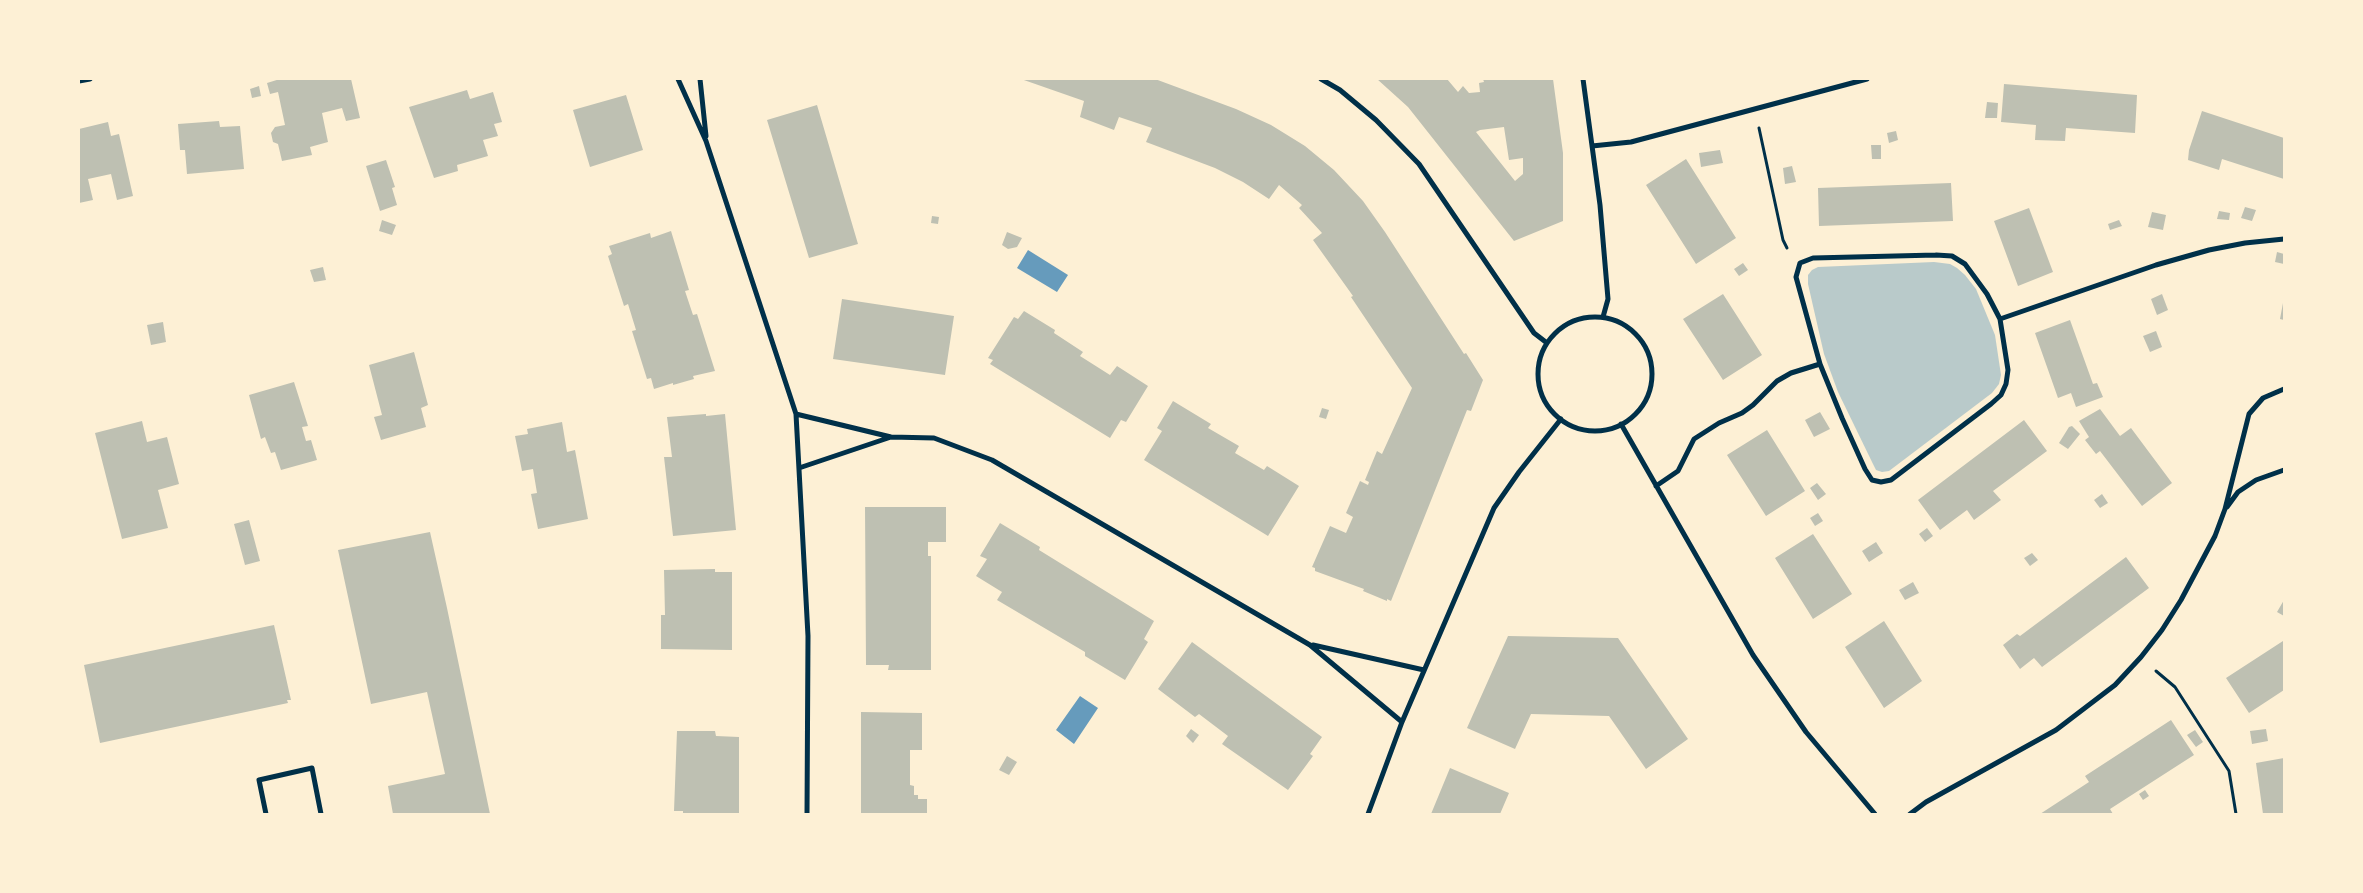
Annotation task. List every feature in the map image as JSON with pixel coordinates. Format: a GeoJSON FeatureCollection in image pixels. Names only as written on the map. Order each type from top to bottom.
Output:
{"type":"FeatureCollection","features":[{"type":"Feature","properties":{"kind":"street"},"geometry":{"type":"LineString","coordinates":[[79,81],[90,79]]}},
{"type":"Feature","properties":{"kind":"street"},"geometry":{"type":"LineString","coordinates":[[678,79],[706,141],[796,414],[808,636],[807,814]]}},
{"type":"Feature","properties":{"kind":"street"},"geometry":{"type":"LineString","coordinates":[[700,79],[706,141]]}},
{"type":"Feature","properties":{"kind":"street"},"geometry":{"type":"LineString","coordinates":[[1321,79],[1340,90],[1376,120],[1419,164],[1534,333],[1547,343]]}},
{"type":"Feature","properties":{"kind":"street"},"geometry":{"type":"LineString","coordinates":[[1583,79],[1608,299],[1603,317]]}},
{"type":"Feature","properties":{"kind":"street"},"geometry":{"type":"LineString","coordinates":[[1592,146],[1631,142],[1867,79]]}},
{"type":"Feature","properties":{"kind":"street"},"geometry":{"type":"LineString","coordinates":[[2000,319],[2165,262],[2236,245],[2284,239]]}},
{"type":"Feature","properties":{"kind":"street"},"geometry":{"type":"LineString","coordinates":[[1952,256],[1965,264],[1977,277],[2000,319],[2008,370],[2002,395],[1891,480],[1881,482],[1872,480],[1865,470],[1820,364],[1796,277],[1800,263],[1813,258],[1952,256]]}},
{"type":"Feature","properties":{"kind":"street"},"geometry":{"type":"LineString","coordinates":[[1586,317],[1603,317],[1620,322],[1635,332],[1646,347],[1651,364],[1651,382],[1646,399],[1636,414],[1621,424],[1606,430],[1590,431],[1575,427],[1561,419],[1545,400],[1538,376],[1540,359],[1547,343],[1557,331],[1571,322],[1586,317]]}},
{"type":"Feature","properties":{"kind":"street"},"geometry":{"type":"LineString","coordinates":[[1656,486],[1678,471],[1694,438],[1719,423],[1742,413],[1753,405],[1777,380],[1791,373],[1820,364]]}},
{"type":"Feature","properties":{"kind":"street"},"geometry":{"type":"LineString","coordinates":[[1910,814],[1926,802],[2056,730],[2115,685],[2141,657],[2162,630],[2181,600],[2215,536],[2225,509],[2249,414],[2263,398],[2284,389]]}},
{"type":"Feature","properties":{"kind":"street"},"geometry":{"type":"LineString","coordinates":[[796,414],[891,437],[934,438],[992,460],[1310,645],[1402,722]]}},
{"type":"Feature","properties":{"kind":"street"},"geometry":{"type":"LineString","coordinates":[[1368,814],[1402,722],[1494,508],[1519,472],[1561,419]]}},
{"type":"Feature","properties":{"kind":"street"},"geometry":{"type":"LineString","coordinates":[[1621,424],[1753,655],[1806,732],[1874,814]]}},
{"type":"Feature","properties":{"kind":"street"},"geometry":{"type":"LineString","coordinates":[[799,468],[891,437]]}},
{"type":"Feature","properties":{"kind":"street"},"geometry":{"type":"LineString","coordinates":[[2225,509],[2238,492],[2250,484],[2284,470]]}},
{"type":"Feature","properties":{"kind":"street"},"geometry":{"type":"LineString","coordinates":[[1310,645],[1424,670]]}},
{"type":"Feature","properties":{"kind":"street"},"geometry":{"type":"LineString","coordinates":[[266,814],[259,780],[312,768],[321,814]]}},
{"type":"Feature","properties":{"kind":"path"},"geometry":{"type":"LineString","coordinates":[[1755,110],[1783,240],[1788,251],[1800,263]]}},
{"type":"Feature","properties":{"kind":"path"},"geometry":{"type":"LineString","coordinates":[[2141,657],[2175,687],[2229,770],[2236,814]]}},
{"type":"Feature","properties":{"kind":"shaded area"},"geometry":{"type":"Polygon","coordinates":[[[1934,262],[1950,264],[1957,268],[1976,289],[1995,335],[2001,375],[1999,384],[1992,393],[1889,471],[1882,472],[1876,470],[1838,392],[1824,354],[1808,284],[1808,275],[1818,267],[1934,262]]]}},
{"type":"Feature","properties":{"kind":"water"},"geometry":{"type":"Polygon","coordinates":[[[1028,250],[1068,275],[1057,292],[1017,268],[1028,250]]]}},
{"type":"Feature","properties":{"kind":"water"},"geometry":{"type":"Polygon","coordinates":[[[1080,696],[1098,708],[1074,744],[1056,730],[1080,696]]]}},
{"type":"Feature","properties":{"kind":"building"},"geometry":{"type":"Polygon","coordinates":[[[280,79],[351,79],[360,118],[346,121],[342,108],[322,113],[328,142],[310,147],[312,155],[282,161],[278,144],[273,142],[271,133],[275,127],[285,125],[278,92],[270,94],[267,83],[280,79]]]}},
{"type":"Feature","properties":{"kind":"building"},"geometry":{"type":"Polygon","coordinates":[[[1021,79],[1155,79],[1236,109],[1271,125],[1305,146],[1334,170],[1363,201],[1385,232],[1483,380],[1471,411],[1467,410],[1391,601],[1315,571],[1315,568],[1312,567],[1330,526],[1346,533],[1353,517],[1346,513],[1360,481],[1368,485],[1369,482],[1365,480],[1377,451],[1382,454],[1412,388],[1351,297],[1353,296],[1313,240],[1322,233],[1299,208],[1302,205],[1279,185],[1269,199],[1243,182],[1215,168],[1146,142],[1152,128],[1119,117],[1114,130],[1080,117],[1084,101],[1021,79]]]}},
{"type":"Feature","properties":{"kind":"building"},"geometry":{"type":"Polygon","coordinates":[[[1377,79],[1447,79],[1458,92],[1463,86],[1469,93],[1480,92],[1479,83],[1484,82],[1483,79],[1553,79],[1563,153],[1563,221],[1514,241],[1408,107],[1377,79]],[[1504,127],[1476,132],[1515,181],[1523,174],[1523,158],[1509,160],[1504,127]]]}},
{"type":"Feature","properties":{"kind":"building"},"geometry":{"type":"Polygon","coordinates":[[[2004,84],[2137,95],[2135,133],[2066,128],[2065,141],[2035,140],[2036,125],[2001,122],[2004,84]]]}},
{"type":"Feature","properties":{"kind":"building"},"geometry":{"type":"Polygon","coordinates":[[[259,86],[261,96],[252,98],[250,89],[259,86]]]}},
{"type":"Feature","properties":{"kind":"building"},"geometry":{"type":"Polygon","coordinates":[[[467,90],[470,99],[493,92],[502,122],[494,124],[498,136],[483,140],[488,156],[457,165],[458,171],[434,178],[409,107],[467,90]]]}},
{"type":"Feature","properties":{"kind":"building"},"geometry":{"type":"Polygon","coordinates":[[[626,95],[643,150],[590,167],[573,110],[626,95]]]}},
{"type":"Feature","properties":{"kind":"building"},"geometry":{"type":"Polygon","coordinates":[[[1987,102],[1998,103],[1997,118],[1985,118],[1987,102]]]}},
{"type":"Feature","properties":{"kind":"building"},"geometry":{"type":"Polygon","coordinates":[[[817,105],[858,244],[809,258],[767,120],[817,105]]]}},
{"type":"Feature","properties":{"kind":"building"},"geometry":{"type":"Polygon","coordinates":[[[2202,111],[2284,138],[2284,179],[2222,159],[2219,170],[2188,160],[2189,150],[2202,111]]]}},
{"type":"Feature","properties":{"kind":"building"},"geometry":{"type":"Polygon","coordinates":[[[219,121],[220,127],[240,126],[244,169],[187,174],[185,150],[180,150],[178,124],[219,121]]]}},
{"type":"Feature","properties":{"kind":"building"},"geometry":{"type":"Polygon","coordinates":[[[108,122],[111,136],[119,134],[133,196],[117,200],[111,174],[88,179],[93,200],[79,203],[79,129],[108,122]]]}},
{"type":"Feature","properties":{"kind":"building"},"geometry":{"type":"Polygon","coordinates":[[[1896,131],[1898,140],[1889,143],[1887,133],[1896,131]]]}},
{"type":"Feature","properties":{"kind":"building"},"geometry":{"type":"Polygon","coordinates":[[[1871,145],[1881,145],[1881,159],[1872,159],[1871,145]]]}},
{"type":"Feature","properties":{"kind":"building"},"geometry":{"type":"Polygon","coordinates":[[[1720,150],[1723,163],[1701,167],[1699,153],[1720,150]]]}},
{"type":"Feature","properties":{"kind":"building"},"geometry":{"type":"Polygon","coordinates":[[[1686,159],[1736,238],[1696,264],[1646,185],[1686,159]]]}},
{"type":"Feature","properties":{"kind":"building"},"geometry":{"type":"Polygon","coordinates":[[[386,160],[395,187],[392,188],[397,205],[380,211],[366,166],[386,160]]]}},
{"type":"Feature","properties":{"kind":"building"},"geometry":{"type":"Polygon","coordinates":[[[1792,166],[1796,182],[1785,184],[1783,168],[1792,166]]]}},
{"type":"Feature","properties":{"kind":"building"},"geometry":{"type":"Polygon","coordinates":[[[1951,183],[1953,221],[1819,226],[1818,188],[1951,183]]]}},
{"type":"Feature","properties":{"kind":"building"},"geometry":{"type":"Polygon","coordinates":[[[2245,207],[2256,210],[2252,221],[2241,218],[2245,207]]]}},
{"type":"Feature","properties":{"kind":"building"},"geometry":{"type":"Polygon","coordinates":[[[2029,208],[2053,272],[2018,286],[1994,221],[2029,208]]]}},
{"type":"Feature","properties":{"kind":"building"},"geometry":{"type":"Polygon","coordinates":[[[2219,211],[2230,213],[2229,220],[2217,219],[2219,211]]]}},
{"type":"Feature","properties":{"kind":"building"},"geometry":{"type":"Polygon","coordinates":[[[2152,212],[2166,215],[2163,230],[2148,227],[2152,212]]]}},
{"type":"Feature","properties":{"kind":"building"},"geometry":{"type":"Polygon","coordinates":[[[932,216],[939,217],[938,224],[931,223],[932,216]]]}},
{"type":"Feature","properties":{"kind":"building"},"geometry":{"type":"Polygon","coordinates":[[[382,220],[396,225],[392,235],[379,231],[382,220]]]}},
{"type":"Feature","properties":{"kind":"building"},"geometry":{"type":"Polygon","coordinates":[[[2119,220],[2122,226],[2110,230],[2108,224],[2119,220]]]}},
{"type":"Feature","properties":{"kind":"building"},"geometry":{"type":"Polygon","coordinates":[[[671,231],[689,290],[685,291],[693,315],[697,314],[715,371],[693,376],[694,379],[654,389],[651,378],[647,379],[632,331],[636,330],[628,304],[624,306],[608,256],[612,254],[609,246],[650,233],[651,238],[671,231]]]}},
{"type":"Feature","properties":{"kind":"building"},"geometry":{"type":"Polygon","coordinates":[[[1007,232],[1022,238],[1017,247],[1008,249],[1002,245],[1007,232]]]}},
{"type":"Feature","properties":{"kind":"building"},"geometry":{"type":"Polygon","coordinates":[[[2277,252],[2284,254],[2284,264],[2275,262],[2277,252]]]}},
{"type":"Feature","properties":{"kind":"building"},"geometry":{"type":"Polygon","coordinates":[[[1743,263],[1748,270],[1739,276],[1734,269],[1743,263]]]}},
{"type":"Feature","properties":{"kind":"building"},"geometry":{"type":"Polygon","coordinates":[[[323,267],[326,280],[314,282],[310,270],[323,267]]]}},
{"type":"Feature","properties":{"kind":"building"},"geometry":{"type":"Polygon","coordinates":[[[1723,294],[1762,355],[1723,380],[1683,319],[1723,294]]]}},
{"type":"Feature","properties":{"kind":"building"},"geometry":{"type":"Polygon","coordinates":[[[2162,294],[2168,310],[2157,315],[2151,299],[2162,294]]]}},
{"type":"Feature","properties":{"kind":"building"},"geometry":{"type":"Polygon","coordinates":[[[842,299],[954,316],[945,375],[833,359],[842,299]]]}},
{"type":"Feature","properties":{"kind":"building"},"geometry":{"type":"Polygon","coordinates":[[[2284,304],[2284,320],[2280,319],[2284,304]]]}},
{"type":"Feature","properties":{"kind":"building"},"geometry":{"type":"Polygon","coordinates":[[[1024,311],[1055,330],[1054,333],[1083,352],[1080,356],[1110,375],[1117,366],[1148,386],[1126,422],[1121,420],[1110,438],[990,364],[993,360],[988,358],[1014,317],[1018,319],[1024,311]]]}},
{"type":"Feature","properties":{"kind":"building"},"geometry":{"type":"Polygon","coordinates":[[[2070,320],[2093,384],[2097,383],[2103,397],[2076,407],[2071,393],[2058,398],[2035,333],[2070,320]]]}},
{"type":"Feature","properties":{"kind":"building"},"geometry":{"type":"Polygon","coordinates":[[[163,322],[166,342],[151,345],[147,325],[163,322]]]}},
{"type":"Feature","properties":{"kind":"building"},"geometry":{"type":"Polygon","coordinates":[[[2156,331],[2162,347],[2150,352],[2143,336],[2156,331]]]}},
{"type":"Feature","properties":{"kind":"building"},"geometry":{"type":"Polygon","coordinates":[[[414,352],[428,405],[421,408],[426,427],[381,440],[374,417],[382,415],[369,365],[414,352]]]}},
{"type":"Feature","properties":{"kind":"building"},"geometry":{"type":"Polygon","coordinates":[[[294,382],[308,426],[302,427],[306,441],[311,440],[317,460],[281,470],[275,452],[271,453],[265,437],[261,439],[249,395],[294,382]]]}},
{"type":"Feature","properties":{"kind":"building"},"geometry":{"type":"Polygon","coordinates":[[[1173,401],[1211,424],[1208,428],[1239,446],[1235,453],[1264,470],[1267,466],[1299,486],[1268,536],[1144,460],[1162,431],[1157,428],[1173,401]]]}},
{"type":"Feature","properties":{"kind":"building"},"geometry":{"type":"Polygon","coordinates":[[[1322,408],[1329,410],[1326,419],[1319,417],[1322,408]]]}},
{"type":"Feature","properties":{"kind":"building"},"geometry":{"type":"Polygon","coordinates":[[[2100,409],[2120,436],[2131,428],[2172,483],[2142,506],[2100,451],[2096,454],[2085,440],[2089,437],[2079,421],[2100,409]]]}},
{"type":"Feature","properties":{"kind":"building"},"geometry":{"type":"Polygon","coordinates":[[[1820,412],[1830,429],[1814,437],[1805,420],[1820,412]]]}},
{"type":"Feature","properties":{"kind":"building"},"geometry":{"type":"Polygon","coordinates":[[[706,414],[706,416],[725,414],[736,530],[673,536],[664,457],[672,457],[667,417],[706,414]]]}},
{"type":"Feature","properties":{"kind":"building"},"geometry":{"type":"Polygon","coordinates":[[[2024,420],[2047,451],[1993,491],[2001,500],[1974,520],[1967,510],[1940,530],[1918,500],[2024,420]]]}},
{"type":"Feature","properties":{"kind":"building"},"geometry":{"type":"Polygon","coordinates":[[[142,421],[147,442],[167,437],[179,484],[158,490],[168,528],[122,539],[95,433],[142,421]]]}},
{"type":"Feature","properties":{"kind":"building"},"geometry":{"type":"Polygon","coordinates":[[[562,422],[567,452],[575,450],[588,519],[538,529],[531,494],[537,493],[533,469],[522,471],[515,436],[528,434],[527,429],[562,422]]]}},
{"type":"Feature","properties":{"kind":"building"},"geometry":{"type":"Polygon","coordinates":[[[2072,426],[2080,434],[2068,449],[2059,443],[2069,427],[2072,426]]]}},
{"type":"Feature","properties":{"kind":"building"},"geometry":{"type":"Polygon","coordinates":[[[1767,430],[1805,491],[1766,516],[1727,455],[1767,430]]]}},
{"type":"Feature","properties":{"kind":"building"},"geometry":{"type":"Polygon","coordinates":[[[1817,483],[1826,494],[1818,500],[1810,488],[1817,483]]]}},
{"type":"Feature","properties":{"kind":"building"},"geometry":{"type":"Polygon","coordinates":[[[2102,494],[2108,503],[2100,508],[2094,500],[2102,494]]]}},
{"type":"Feature","properties":{"kind":"building"},"geometry":{"type":"Polygon","coordinates":[[[865,507],[946,507],[946,542],[928,542],[928,556],[931,556],[931,670],[888,670],[889,665],[866,665],[865,507]]]}},
{"type":"Feature","properties":{"kind":"building"},"geometry":{"type":"Polygon","coordinates":[[[1818,513],[1823,521],[1815,526],[1810,518],[1818,513]]]}},
{"type":"Feature","properties":{"kind":"building"},"geometry":{"type":"Polygon","coordinates":[[[249,520],[260,561],[245,565],[234,524],[249,520]]]}},
{"type":"Feature","properties":{"kind":"building"},"geometry":{"type":"Polygon","coordinates":[[[1000,523],[1040,547],[1039,550],[1154,621],[1144,639],[1148,642],[1125,680],[1085,656],[1085,652],[997,600],[1002,592],[976,576],[987,559],[980,556],[1000,523]]]}},
{"type":"Feature","properties":{"kind":"building"},"geometry":{"type":"Polygon","coordinates":[[[1927,528],[1933,536],[1925,542],[1919,534],[1927,528]]]}},
{"type":"Feature","properties":{"kind":"building"},"geometry":{"type":"Polygon","coordinates":[[[430,532],[490,814],[393,814],[388,786],[445,774],[427,692],[371,704],[338,550],[430,532]]]}},
{"type":"Feature","properties":{"kind":"building"},"geometry":{"type":"Polygon","coordinates":[[[1813,534],[1852,594],[1813,619],[1775,558],[1813,534]]]}},
{"type":"Feature","properties":{"kind":"building"},"geometry":{"type":"Polygon","coordinates":[[[1876,542],[1883,553],[1869,562],[1862,551],[1876,542]]]}},
{"type":"Feature","properties":{"kind":"building"},"geometry":{"type":"Polygon","coordinates":[[[2032,553],[2038,560],[2030,566],[2024,558],[2032,553]]]}},
{"type":"Feature","properties":{"kind":"building"},"geometry":{"type":"Polygon","coordinates":[[[2126,557],[2149,588],[2042,667],[2034,658],[2020,669],[2003,645],[2017,634],[2020,636],[2126,557]]]}},
{"type":"Feature","properties":{"kind":"building"},"geometry":{"type":"Polygon","coordinates":[[[715,569],[715,572],[732,572],[732,650],[661,649],[661,615],[665,615],[664,570],[715,569]]]}},
{"type":"Feature","properties":{"kind":"building"},"geometry":{"type":"Polygon","coordinates":[[[1913,582],[1919,593],[1905,600],[1899,590],[1913,582]]]}},
{"type":"Feature","properties":{"kind":"building"},"geometry":{"type":"Polygon","coordinates":[[[2284,600],[2284,616],[2277,612],[2284,600]]]}},
{"type":"Feature","properties":{"kind":"building"},"geometry":{"type":"Polygon","coordinates":[[[1884,621],[1922,681],[1884,708],[1845,647],[1884,621]]]}},
{"type":"Feature","properties":{"kind":"building"},"geometry":{"type":"Polygon","coordinates":[[[274,625],[291,700],[287,700],[288,703],[100,743],[84,665],[274,625]]]}},
{"type":"Feature","properties":{"kind":"building"},"geometry":{"type":"Polygon","coordinates":[[[1508,636],[1618,638],[1688,739],[1646,769],[1609,716],[1531,714],[1515,749],[1467,728],[1508,636]]]}},
{"type":"Feature","properties":{"kind":"building"},"geometry":{"type":"Polygon","coordinates":[[[2283,641],[2284,690],[2249,713],[2226,678],[2283,641]]]}},
{"type":"Feature","properties":{"kind":"building"},"geometry":{"type":"Polygon","coordinates":[[[1192,642],[1322,737],[1310,754],[1313,756],[1288,790],[1222,744],[1228,736],[1199,714],[1195,717],[1158,689],[1192,642]]]}},
{"type":"Feature","properties":{"kind":"building"},"geometry":{"type":"Polygon","coordinates":[[[861,712],[922,713],[922,750],[910,750],[910,785],[914,786],[914,795],[918,795],[918,799],[927,799],[927,814],[861,814],[861,712]]]}},
{"type":"Feature","properties":{"kind":"building"},"geometry":{"type":"Polygon","coordinates":[[[2171,720],[2194,755],[2110,809],[2113,814],[2040,814],[2089,782],[2085,776],[2171,720]]]}},
{"type":"Feature","properties":{"kind":"building"},"geometry":{"type":"Polygon","coordinates":[[[1191,729],[1199,735],[1193,743],[1186,736],[1191,729]]]}},
{"type":"Feature","properties":{"kind":"building"},"geometry":{"type":"Polygon","coordinates":[[[2266,729],[2268,741],[2252,744],[2250,731],[2266,729]]]}},
{"type":"Feature","properties":{"kind":"building"},"geometry":{"type":"Polygon","coordinates":[[[2195,730],[2203,742],[2196,747],[2187,735],[2195,730]]]}},
{"type":"Feature","properties":{"kind":"building"},"geometry":{"type":"Polygon","coordinates":[[[677,731],[715,731],[716,736],[739,737],[739,814],[683,814],[683,811],[674,811],[677,731]]]}},
{"type":"Feature","properties":{"kind":"building"},"geometry":{"type":"Polygon","coordinates":[[[1007,756],[1017,762],[1009,775],[999,770],[1007,756]]]}},
{"type":"Feature","properties":{"kind":"building"},"geometry":{"type":"Polygon","coordinates":[[[2284,758],[2284,814],[2263,814],[2256,763],[2284,758]]]}},
{"type":"Feature","properties":{"kind":"building"},"geometry":{"type":"Polygon","coordinates":[[[1450,768],[1509,793],[1500,814],[1431,814],[1450,768]]]}},
{"type":"Feature","properties":{"kind":"building"},"geometry":{"type":"Polygon","coordinates":[[[2145,790],[2149,796],[2143,800],[2139,794],[2145,790]]]}}]}
